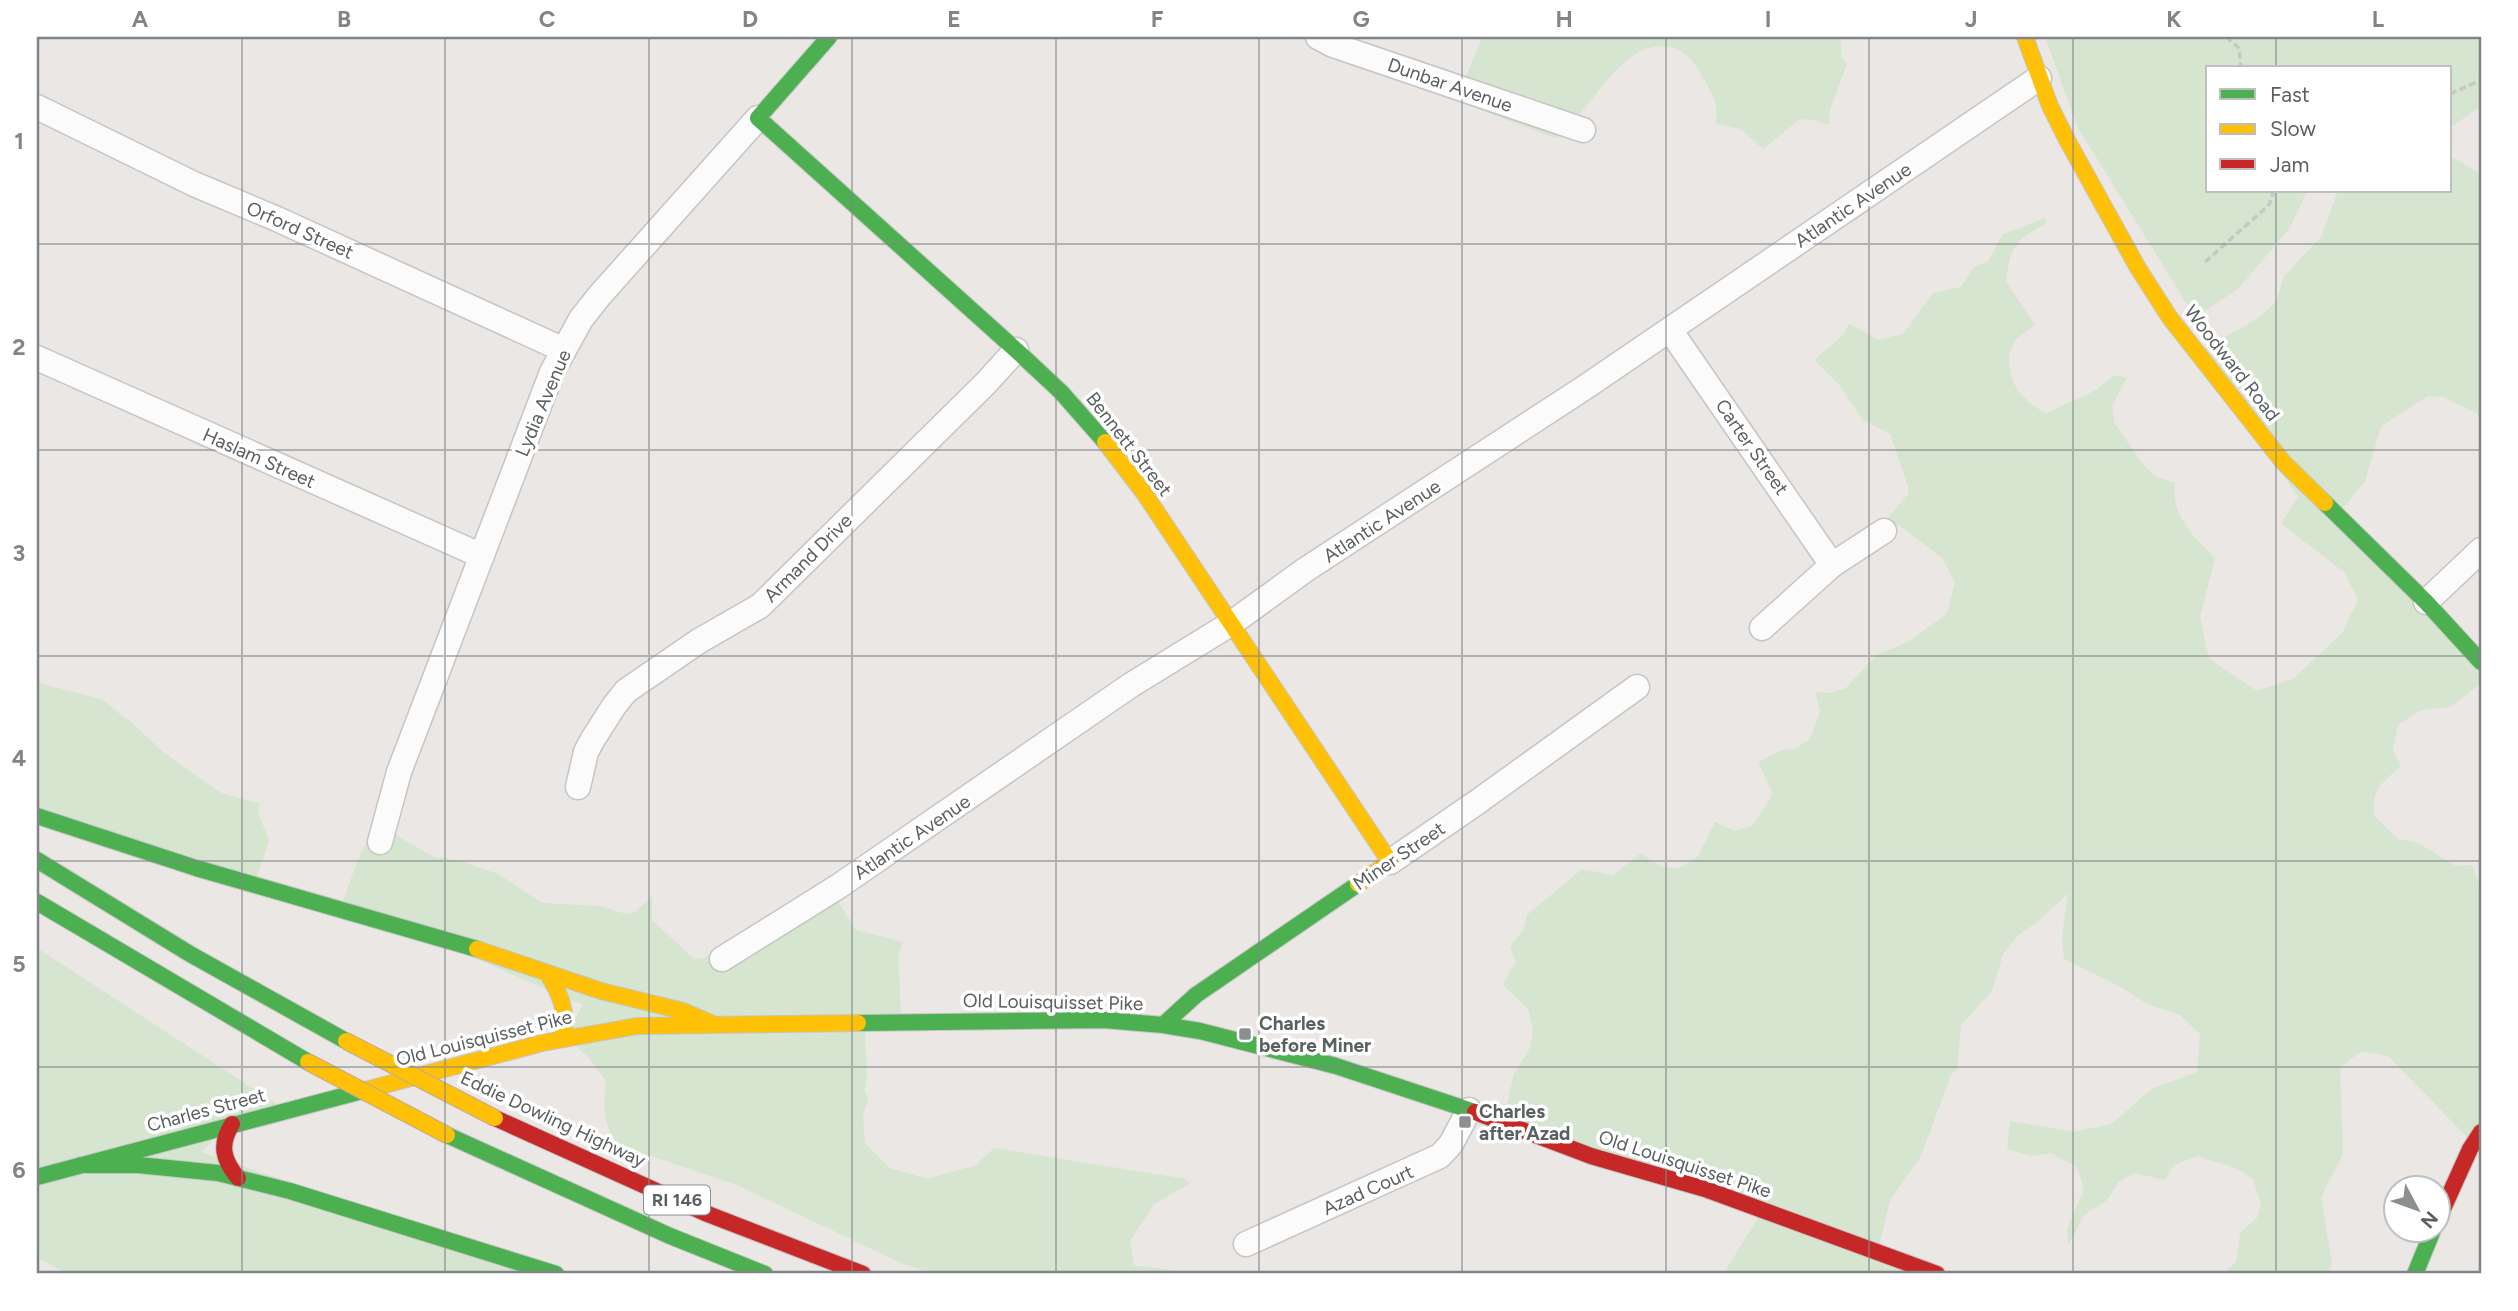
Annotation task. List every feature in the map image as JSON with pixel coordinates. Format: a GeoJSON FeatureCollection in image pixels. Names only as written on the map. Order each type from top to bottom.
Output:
{"type":"FeatureCollection","features":[{"type":"Feature","properties":{"kind":"main road","name":"Lydia Avenue"},"geometry":{"type":"LineString","coordinates":[[758,118],[830,37]]}},
{"type":"Feature","properties":{"kind":"main road","name":"Woodward Road"},"geometry":{"type":"LineString","coordinates":[[2025,37],[2061,129],[2143,276],[2176,327],[2283,462],[2426,602],[2481,662]]}},
{"type":"Feature","properties":{"kind":"main road","name":"Bennett Street"},"geometry":{"type":"LineString","coordinates":[[758,118],[1061,392],[1100,435],[1232,623],[1390,862]]}},
{"type":"Feature","properties":{"kind":"main road"},"geometry":{"type":"LineString","coordinates":[[37,816],[196,868],[458,943],[601,990],[683,1011],[713,1024]]}},
{"type":"Feature","properties":{"kind":"main road","name":"Eddie Dowling Highway"},"geometry":{"type":"LineString","coordinates":[[37,860],[222,973],[495,1118],[705,1213],[863,1274]]}},
{"type":"Feature","properties":{"kind":"main road","name":"Miner Street"},"geometry":{"type":"LineString","coordinates":[[1163,1025],[1196,995],[1390,862]]}},
{"type":"Feature","properties":{"kind":"main road","name":"RI 146"},"geometry":{"type":"LineString","coordinates":[[37,902],[308,1062],[447,1135],[670,1236],[765,1274]]}},
{"type":"Feature","properties":{"kind":"main road"},"geometry":{"type":"LineString","coordinates":[[546,972],[560,991],[566,1008],[568,1018],[563,1039]]}},
{"type":"Feature","properties":{"kind":"main road","name":"Old Louisquisset Pike"},"geometry":{"type":"LineString","coordinates":[[387,1084],[563,1039],[637,1026],[1104,1020],[1163,1025],[1237,1040],[1336,1066],[1469,1110],[1591,1156],[1704,1189],[1937,1274]]}},
{"type":"Feature","properties":{"kind":"main road","name":"Charles Street"},"geometry":{"type":"LineString","coordinates":[[37,1177],[387,1084]]}},
{"type":"Feature","properties":{"kind":"main road"},"geometry":{"type":"LineString","coordinates":[[232,1124],[225,1134],[223,1155],[225,1163],[238,1178]]}},
{"type":"Feature","properties":{"kind":"main road"},"geometry":{"type":"LineString","coordinates":[[2452,1189],[2481,1132]]}},
{"type":"Feature","properties":{"kind":"main road"},"geometry":{"type":"LineString","coordinates":[[81,1165],[138,1165],[218,1173],[290,1191],[556,1274]]}},
{"type":"Feature","properties":{"kind":"main road"},"geometry":{"type":"LineString","coordinates":[[2415,1274],[2427,1244]]}},
{"type":"Feature","properties":{"kind":"street","name":"Dunbar Avenue"},"geometry":{"type":"LineString","coordinates":[[1318,37],[1455,88],[1583,130]]}},
{"type":"Feature","properties":{"kind":"street","name":"Atlantic Avenue"},"geometry":{"type":"LineString","coordinates":[[722,960],[943,816],[1131,685],[1232,623],[1305,570],[1423,495],[1670,330],[2039,78]]}},
{"type":"Feature","properties":{"kind":"street","name":"Orford Street"},"geometry":{"type":"LineString","coordinates":[[37,107],[194,184],[564,350]]}},
{"type":"Feature","properties":{"kind":"street","name":"Lydia Avenue"},"geometry":{"type":"LineString","coordinates":[[380,842],[399,772],[552,372],[581,319],[600,295],[758,118]]}},
{"type":"Feature","properties":{"kind":"street","name":"Carter Street"},"geometry":{"type":"LineString","coordinates":[[1670,330],[1832,565]]}},
{"type":"Feature","properties":{"kind":"street","name":"Armand Drive"},"geometry":{"type":"LineString","coordinates":[[578,787],[586,752],[626,691],[699,641],[760,606],[1016,351]]}},
{"type":"Feature","properties":{"kind":"street","name":"Haslam Street"},"geometry":{"type":"LineString","coordinates":[[37,358],[482,556]]}},
{"type":"Feature","properties":{"kind":"street"},"geometry":{"type":"LineString","coordinates":[[1762,628],[1832,565],[1884,531]]}},
{"type":"Feature","properties":{"kind":"street"},"geometry":{"type":"LineString","coordinates":[[2426,602],[2481,550]]}},
{"type":"Feature","properties":{"kind":"street","name":"Miner Street"},"geometry":{"type":"LineString","coordinates":[[1390,862],[1637,687]]}},
{"type":"Feature","properties":{"kind":"street","name":"Azad Court"},"geometry":{"type":"LineString","coordinates":[[1245,1244],[1440,1156],[1451,1144],[1469,1110]]}},
{"type":"Feature","properties":{"kind":"path"},"geometry":{"type":"LineString","coordinates":[[2227,37],[2239,48],[2241,66]]}},
{"type":"Feature","properties":{"kind":"path"},"geometry":{"type":"LineString","coordinates":[[2452,93],[2481,80]]}},
{"type":"Feature","properties":{"kind":"path"},"geometry":{"type":"LineString","coordinates":[[2205,262],[2269,205],[2274,192]]}},
{"type":"Feature","properties":{"kind":"green space"},"geometry":{"type":"Polygon","coordinates":[[[1482,37],[1840,37],[1842,57],[1847,64],[1830,110],[1829,125],[1800,119],[1763,149],[1741,129],[1716,124],[1713,95],[1691,59],[1674,48],[1654,47],[1625,62],[1562,137],[1554,138],[1457,99],[1482,37]]]}},
{"type":"Feature","properties":{"kind":"green space"},"geometry":{"type":"Polygon","coordinates":[[[2045,37],[2481,37],[2481,106],[2452,127],[2452,66],[2206,66],[2206,192],[2307,192],[2290,228],[2238,289],[2195,317],[2078,128],[2045,37]]]}},
{"type":"Feature","properties":{"kind":"green space"},"geometry":{"type":"Polygon","coordinates":[[[2452,157],[2481,174],[2481,418],[2443,397],[2428,396],[2381,426],[2365,481],[2339,513],[2481,671],[2481,683],[2451,707],[2421,710],[2398,725],[2393,751],[2401,766],[2380,787],[2374,806],[2374,815],[2398,839],[2418,843],[2456,866],[2472,865],[2481,889],[2481,1125],[2470,1140],[2388,1056],[2362,1051],[2340,1067],[2343,1154],[2321,1197],[2332,1264],[2328,1274],[2223,1274],[2236,1262],[2240,1233],[2257,1218],[2261,1204],[2253,1179],[2238,1169],[2198,1156],[2174,1165],[2165,1180],[2134,1173],[2119,1182],[2106,1201],[2085,1214],[2068,1245],[2067,1229],[2084,1189],[2077,1167],[2051,1153],[2031,1156],[2007,1149],[2010,1121],[2074,1132],[2112,1124],[2151,1089],[2197,1072],[2200,1034],[2180,1015],[2149,1005],[2119,986],[2064,959],[2062,937],[2068,893],[2039,921],[2017,936],[2003,954],[1992,991],[1961,1025],[1957,1069],[1951,1075],[1921,1156],[1890,1200],[1878,1251],[1934,1274],[1723,1274],[1761,1213],[1503,1121],[1514,1074],[1530,1048],[1533,1028],[1528,1009],[1503,985],[1516,961],[1510,947],[1524,929],[1527,915],[1582,869],[1613,875],[1641,853],[1659,866],[1678,869],[1698,856],[1715,822],[1734,831],[1752,826],[1773,794],[1758,762],[1780,751],[1796,748],[1810,739],[1820,711],[1815,692],[1830,693],[1846,688],[1878,654],[1906,643],[1947,614],[1955,582],[1942,558],[1900,526],[1882,525],[1908,494],[1908,486],[1890,434],[1862,419],[1840,386],[1814,360],[1843,335],[1849,324],[1879,340],[1904,333],[1933,293],[1961,287],[1974,267],[1988,261],[2003,234],[2045,218],[2046,223],[2016,245],[2008,269],[2006,282],[2035,325],[2016,340],[2010,354],[2009,365],[2015,385],[2028,402],[2047,413],[2096,390],[2115,375],[2127,378],[2112,406],[2114,422],[2141,462],[2156,477],[2175,483],[2176,505],[2185,525],[2215,558],[2200,617],[2209,659],[2257,691],[2293,679],[2343,632],[2358,599],[2344,572],[2281,524],[2298,497],[2198,352],[2254,321],[2276,302],[2284,276],[2321,237],[2338,192],[2452,192],[2452,157]]]}},
{"type":"Feature","properties":{"kind":"green space"},"geometry":{"type":"Polygon","coordinates":[[[37,677],[40,683],[103,700],[127,718],[163,752],[221,793],[260,804],[258,812],[269,841],[254,886],[37,815],[37,677]]]}},
{"type":"Feature","properties":{"kind":"green space"},"geometry":{"type":"Polygon","coordinates":[[[376,824],[434,857],[457,860],[498,874],[542,903],[600,906],[626,914],[635,912],[652,896],[652,920],[694,959],[704,958],[815,891],[828,886],[856,930],[903,942],[898,956],[901,1013],[864,1016],[867,1074],[865,1090],[868,1100],[863,1115],[865,1143],[890,1168],[927,1179],[976,1165],[994,1148],[1186,1179],[1189,1184],[1154,1204],[1130,1241],[1134,1265],[1198,1274],[935,1274],[903,1264],[737,1185],[618,1145],[609,1130],[605,1115],[606,1081],[590,1059],[565,1035],[583,1005],[343,901],[359,857],[376,824]]]}},
{"type":"Feature","properties":{"kind":"green space"},"geometry":{"type":"Polygon","coordinates":[[[37,948],[280,1106],[218,1134],[202,1152],[554,1274],[68,1274],[38,1258],[37,948]]]}},
{"type":"Feature","properties":{"kind":"traffic: fast"},"geometry":{"type":"LineString","coordinates":[[829,37],[758,118],[1061,392],[1105,442]]}},
{"type":"Feature","properties":{"kind":"traffic: fast"},"geometry":{"type":"LineString","coordinates":[[2325,503],[2426,602],[2481,662]]}},
{"type":"Feature","properties":{"kind":"traffic: fast"},"geometry":{"type":"LineString","coordinates":[[37,816],[196,868],[477,949]]}},
{"type":"Feature","properties":{"kind":"traffic: fast"},"geometry":{"type":"LineString","coordinates":[[37,860],[190,954],[346,1041]]}},
{"type":"Feature","properties":{"kind":"traffic: fast"},"geometry":{"type":"LineString","coordinates":[[1163,1025],[1196,995],[1358,884]]}},
{"type":"Feature","properties":{"kind":"traffic: fast"},"geometry":{"type":"LineString","coordinates":[[37,902],[308,1062]]}},
{"type":"Feature","properties":{"kind":"traffic: fast"},"geometry":{"type":"LineString","coordinates":[[858,1023],[1104,1020],[1163,1025],[1200,1031],[1336,1066],[1475,1112]]}},
{"type":"Feature","properties":{"kind":"traffic: fast"},"geometry":{"type":"LineString","coordinates":[[37,1177],[362,1091]]}},
{"type":"Feature","properties":{"kind":"traffic: fast"},"geometry":{"type":"LineString","coordinates":[[447,1135],[670,1236],[765,1274]]}},
{"type":"Feature","properties":{"kind":"traffic: fast"},"geometry":{"type":"LineString","coordinates":[[81,1165],[138,1165],[218,1173],[290,1191],[556,1274]]}},
{"type":"Feature","properties":{"kind":"traffic: fast"},"geometry":{"type":"LineString","coordinates":[[2415,1274],[2427,1244]]}},
{"type":"Feature","properties":{"kind":"traffic: slow"},"geometry":{"type":"LineString","coordinates":[[2025,37],[2050,106],[2067,140],[2138,268],[2170,318],[2283,462],[2325,503]]}},
{"type":"Feature","properties":{"kind":"traffic: slow"},"geometry":{"type":"LineString","coordinates":[[1105,442],[1144,493],[1390,862],[1358,884]]}},
{"type":"Feature","properties":{"kind":"traffic: slow"},"geometry":{"type":"LineString","coordinates":[[477,949],[601,991],[683,1011],[713,1024]]}},
{"type":"Feature","properties":{"kind":"traffic: slow"},"geometry":{"type":"LineString","coordinates":[[546,972],[562,1004],[565,1020],[563,1039]]}},
{"type":"Feature","properties":{"kind":"traffic: slow"},"geometry":{"type":"LineString","coordinates":[[362,1091],[542,1043],[637,1026],[858,1023]]}},
{"type":"Feature","properties":{"kind":"traffic: slow"},"geometry":{"type":"LineString","coordinates":[[346,1041],[495,1118]]}},
{"type":"Feature","properties":{"kind":"traffic: slow"},"geometry":{"type":"LineString","coordinates":[[308,1062],[447,1135]]}},
{"type":"Feature","properties":{"kind":"traffic: jam"},"geometry":{"type":"LineString","coordinates":[[1475,1112],[1591,1156],[1705,1189],[1937,1274]]}},
{"type":"Feature","properties":{"kind":"traffic: jam"},"geometry":{"type":"LineString","coordinates":[[495,1118],[705,1213],[863,1274]]}},
{"type":"Feature","properties":{"kind":"traffic: jam"},"geometry":{"type":"LineString","coordinates":[[232,1124],[225,1139],[224,1152],[238,1178]]}},
{"type":"Feature","properties":{"kind":"traffic: jam"},"geometry":{"type":"LineString","coordinates":[[2452,1189],[2481,1132]]}},
{"type":"Feature","properties":{"kind":"place","name":"Charles before Miner"},"geometry":{"type":"Point","coordinates":[1245,1034]}},
{"type":"Feature","properties":{"kind":"place","name":"Charles after Azad"},"geometry":{"type":"Point","coordinates":[1465,1122]}}]}
